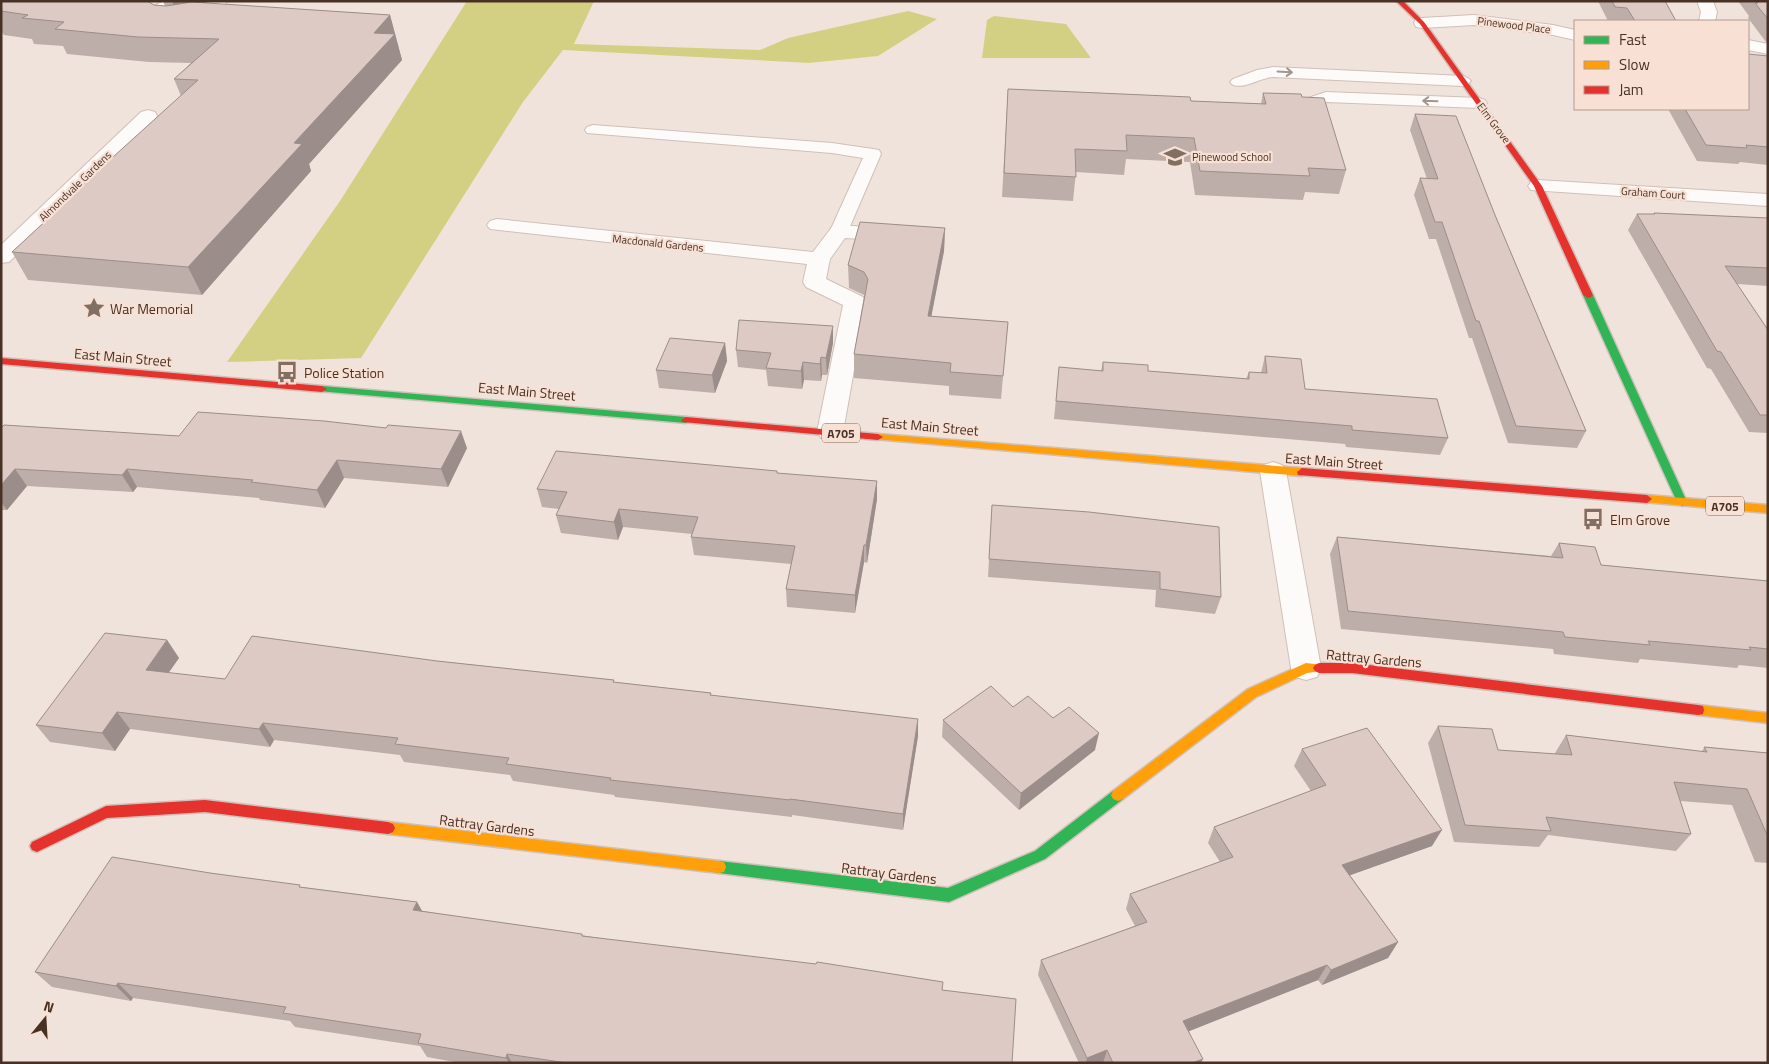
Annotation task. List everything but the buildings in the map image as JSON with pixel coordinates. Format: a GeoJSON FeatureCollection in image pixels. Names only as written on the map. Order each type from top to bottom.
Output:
{"type":"FeatureCollection","features":[{"type":"Feature","properties":{"kind":"street"},"geometry":{"type":"LineString","coordinates":[[144,6],[162,8],[179,1]]}},
{"type":"Feature","properties":{"kind":"street"},"geometry":{"type":"LineString","coordinates":[[162,8],[156,16],[164,22],[191,22],[216,13],[219,4],[214,1]]}},
{"type":"Feature","properties":{"kind":"street","name":"Elm Grove"},"geometry":{"type":"LineString","coordinates":[[1400,1],[1422,23],[1538,186],[1682,502]]}},
{"type":"Feature","properties":{"kind":"street"},"geometry":{"type":"LineString","coordinates":[[1705,1],[1709,12],[1707,20]]}},
{"type":"Feature","properties":{"kind":"street","name":"Pinewood Place"},"geometry":{"type":"LineString","coordinates":[[1422,23],[1474,20],[1553,30],[1574,35]]}},
{"type":"Feature","properties":{"kind":"street"},"geometry":{"type":"LineString","coordinates":[[1749,45],[1768,49]]}},
{"type":"Feature","properties":{"kind":"street","name":"Almondvale Gardens"},"geometry":{"type":"LineString","coordinates":[[1,256],[148,116]]}},
{"type":"Feature","properties":{"kind":"street","name":"Graham Court"},"geometry":{"type":"LineString","coordinates":[[1538,186],[1768,200]]}},
{"type":"Feature","properties":{"kind":"street","name":"Macdonald Gardens"},"geometry":{"type":"LineString","coordinates":[[498,225],[819,259]]}},
{"type":"Feature","properties":{"kind":"street"},"geometry":{"type":"LineString","coordinates":[[830,432],[855,302],[814,282],[819,259],[839,232],[917,237]]}},
{"type":"Feature","properties":{"kind":"street","name":"East Main Street"},"geometry":{"type":"LineString","coordinates":[[1,361],[1273,471],[1768,509]]}},
{"type":"Feature","properties":{"kind":"street"},"geometry":{"type":"LineString","coordinates":[[1273,471],[1306,668]]}},
{"type":"Feature","properties":{"kind":"street","name":"Rattray Gardens"},"geometry":{"type":"LineString","coordinates":[[37,846],[106,812],[205,806],[948,895],[1040,856],[1252,693],[1306,668],[1352,668],[1768,718]]}},
{"type":"Feature","properties":{"kind":"lane"},"geometry":{"type":"LineString","coordinates":[[1238,82],[1262,73],[1273,72],[1464,81]]}},
{"type":"Feature","properties":{"kind":"lane"},"geometry":{"type":"LineString","coordinates":[[1277,107],[1294,108],[1326,97],[1479,103]]}},
{"type":"Feature","properties":{"kind":"lane"},"geometry":{"type":"LineString","coordinates":[[593,130],[832,148],[873,154],[839,232]]}},
{"type":"Feature","properties":{"kind":"shaded area"},"geometry":{"type":"Polygon","coordinates":[[[467,1],[594,1],[574,44],[760,50],[788,38],[908,11],[937,19],[878,56],[809,63],[563,50],[523,102],[361,358],[227,362],[340,201],[467,1]]]}},
{"type":"Feature","properties":{"kind":"shaded area"},"geometry":{"type":"Polygon","coordinates":[[[994,16],[1066,24],[1091,58],[982,58],[987,20],[994,16]]]}},
{"type":"Feature","properties":{"kind":"traffic: fast"},"geometry":{"type":"LineString","coordinates":[[1588,295],[1682,502]]}},
{"type":"Feature","properties":{"kind":"traffic: fast"},"geometry":{"type":"LineString","coordinates":[[322,389],[686,420]]}},
{"type":"Feature","properties":{"kind":"traffic: fast"},"geometry":{"type":"LineString","coordinates":[[719,867],[949,895],[1040,855],[1118,795]]}},
{"type":"Feature","properties":{"kind":"traffic: slow"},"geometry":{"type":"LineString","coordinates":[[878,437],[1302,472]]}},
{"type":"Feature","properties":{"kind":"traffic: slow"},"geometry":{"type":"LineString","coordinates":[[1647,499],[1768,509]]}},
{"type":"Feature","properties":{"kind":"traffic: slow"},"geometry":{"type":"LineString","coordinates":[[1118,795],[1252,693],[1306,668],[1319,668]]}},
{"type":"Feature","properties":{"kind":"traffic: slow"},"geometry":{"type":"LineString","coordinates":[[1698,710],[1768,718]]}},
{"type":"Feature","properties":{"kind":"traffic: slow"},"geometry":{"type":"LineString","coordinates":[[388,828],[719,867]]}},
{"type":"Feature","properties":{"kind":"traffic: jam"},"geometry":{"type":"LineString","coordinates":[[1399,1],[1422,23],[1538,186],[1588,295]]}},
{"type":"Feature","properties":{"kind":"traffic: jam"},"geometry":{"type":"LineString","coordinates":[[1,361],[322,389]]}},
{"type":"Feature","properties":{"kind":"traffic: jam"},"geometry":{"type":"LineString","coordinates":[[686,420],[878,437]]}},
{"type":"Feature","properties":{"kind":"traffic: jam"},"geometry":{"type":"LineString","coordinates":[[1302,472],[1647,499]]}},
{"type":"Feature","properties":{"kind":"traffic: jam"},"geometry":{"type":"LineString","coordinates":[[1319,668],[1352,668],[1698,710]]}},
{"type":"Feature","properties":{"kind":"traffic: jam"},"geometry":{"type":"LineString","coordinates":[[37,846],[106,812],[205,806],[388,828]]}},
{"type":"Feature","properties":{"kind":"place","name":"Pinewood School"},"geometry":{"type":"Point","coordinates":[1175,157]}},
{"type":"Feature","properties":{"kind":"place","name":"War Memorial"},"geometry":{"type":"Point","coordinates":[94,308]}},
{"type":"Feature","properties":{"kind":"place","name":"Police Station"},"geometry":{"type":"Point","coordinates":[287,372]}},
{"type":"Feature","properties":{"kind":"place","name":"Elm Grove"},"geometry":{"type":"Point","coordinates":[1593,519]}}]}
